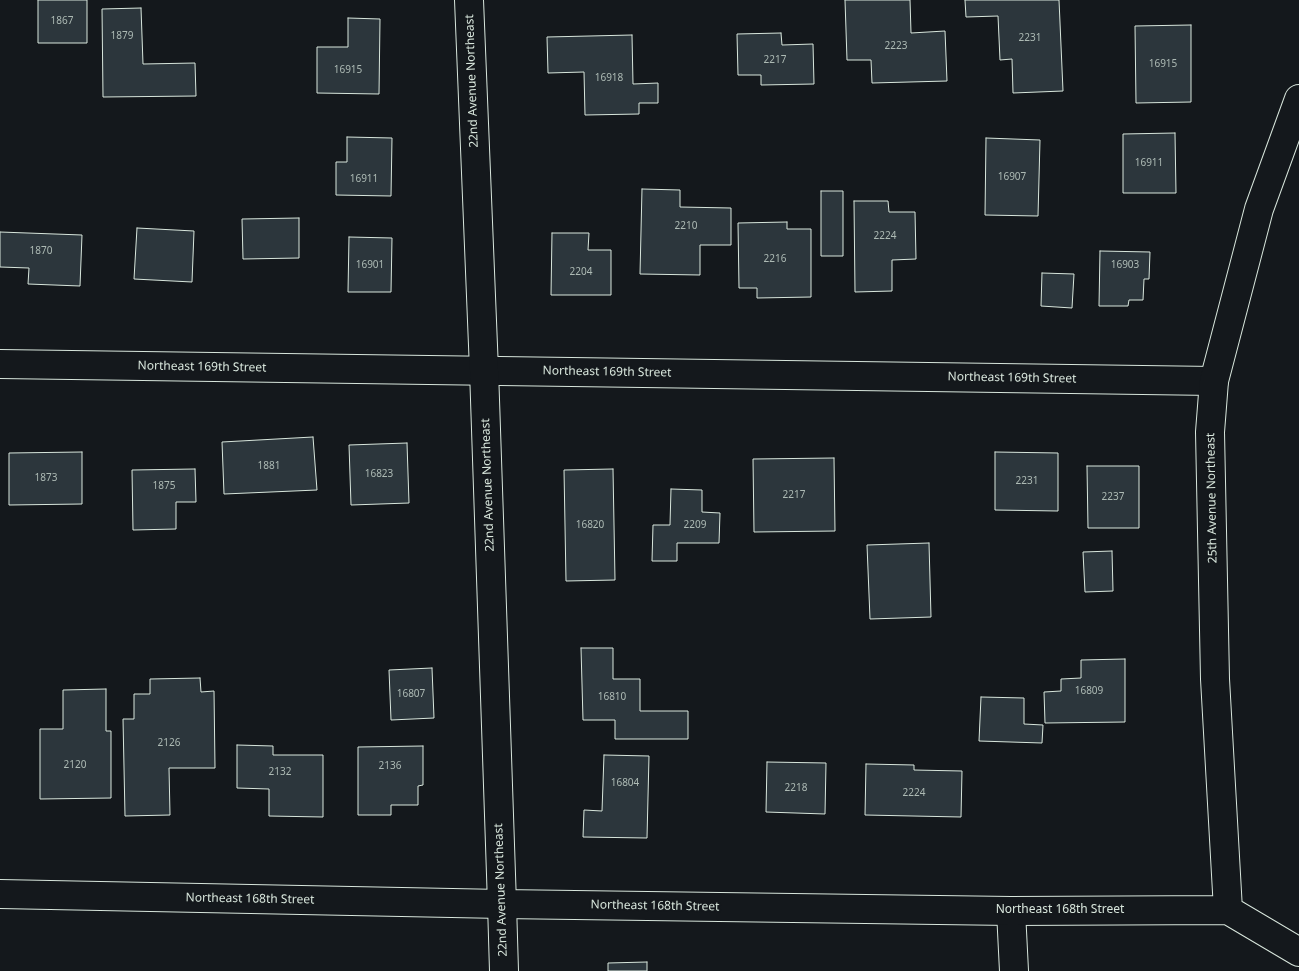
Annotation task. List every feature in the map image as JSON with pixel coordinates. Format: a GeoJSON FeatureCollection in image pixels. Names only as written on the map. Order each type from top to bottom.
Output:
{"type":"FeatureCollection","features":[{"type":"Feature","properties":{"kind":"street","name":"22nd Avenue Northeast"},"geometry":{"type":"LineString","coordinates":[[469,0],[484,370],[504,971]]}},
{"type":"Feature","properties":{"kind":"street","name":"25th Avenue Northeast"},"geometry":{"type":"LineString","coordinates":[[1228,910],[1215,679],[1210,432],[1214,381],[1259,209],[1299,99]]}},
{"type":"Feature","properties":{"kind":"street","name":"Northeast 169th Street"},"geometry":{"type":"LineString","coordinates":[[0,364],[1214,381]]}},
{"type":"Feature","properties":{"kind":"street","name":"Northeast 168th Street"},"geometry":{"type":"LineString","coordinates":[[0,894],[502,904],[1012,911],[1228,910]]}},
{"type":"Feature","properties":{"kind":"street"},"geometry":{"type":"LineString","coordinates":[[1228,910],[1299,952]]}},
{"type":"Feature","properties":{"kind":"street"},"geometry":{"type":"LineString","coordinates":[[1012,911],[1014,971]]}},
{"type":"Feature","properties":{"kind":"building"},"geometry":{"type":"Polygon","coordinates":[[[38,0],[87,0],[87,43],[38,43],[38,0]]]}},
{"type":"Feature","properties":{"kind":"building"},"geometry":{"type":"Polygon","coordinates":[[[845,0],[910,0],[911,33],[945,31],[947,81],[872,83],[871,60],[847,60],[845,0]]]}},
{"type":"Feature","properties":{"kind":"building"},"geometry":{"type":"Polygon","coordinates":[[[965,0],[1059,0],[1063,91],[1013,93],[1012,59],[1000,60],[998,16],[966,17],[965,0]]]}},
{"type":"Feature","properties":{"kind":"building"},"geometry":{"type":"Polygon","coordinates":[[[141,8],[143,64],[195,63],[196,96],[103,97],[102,9],[141,8]]]}},
{"type":"Feature","properties":{"kind":"building"},"geometry":{"type":"Polygon","coordinates":[[[348,18],[380,19],[379,94],[317,93],[317,47],[348,47],[348,18]]]}},
{"type":"Feature","properties":{"kind":"building"},"geometry":{"type":"Polygon","coordinates":[[[1191,25],[1191,102],[1136,103],[1135,26],[1191,25]]]}},
{"type":"Feature","properties":{"kind":"building"},"geometry":{"type":"Polygon","coordinates":[[[781,33],[782,45],[813,44],[814,84],[761,85],[761,75],[738,75],[737,34],[781,33]]]}},
{"type":"Feature","properties":{"kind":"building"},"geometry":{"type":"Polygon","coordinates":[[[632,35],[633,84],[658,83],[658,103],[639,103],[639,114],[585,115],[584,72],[548,73],[547,37],[632,35]]]}},
{"type":"Feature","properties":{"kind":"building"},"geometry":{"type":"Polygon","coordinates":[[[1175,133],[1176,193],[1123,193],[1123,134],[1175,133]]]}},
{"type":"Feature","properties":{"kind":"building"},"geometry":{"type":"Polygon","coordinates":[[[347,137],[392,138],[391,196],[336,195],[336,162],[347,162],[347,137]]]}},
{"type":"Feature","properties":{"kind":"building"},"geometry":{"type":"Polygon","coordinates":[[[986,138],[1040,140],[1038,216],[985,215],[986,138]]]}},
{"type":"Feature","properties":{"kind":"building"},"geometry":{"type":"Polygon","coordinates":[[[642,189],[680,190],[680,207],[731,208],[731,245],[700,245],[700,275],[640,274],[642,189]]]}},
{"type":"Feature","properties":{"kind":"building"},"geometry":{"type":"Polygon","coordinates":[[[821,191],[843,191],[843,256],[821,256],[821,191]]]}},
{"type":"Feature","properties":{"kind":"building"},"geometry":{"type":"Polygon","coordinates":[[[854,201],[888,201],[889,212],[915,212],[916,259],[892,260],[892,291],[855,292],[854,201]]]}},
{"type":"Feature","properties":{"kind":"building"},"geometry":{"type":"Polygon","coordinates":[[[299,218],[299,258],[243,259],[242,219],[299,218]]]}},
{"type":"Feature","properties":{"kind":"building"},"geometry":{"type":"Polygon","coordinates":[[[787,222],[787,229],[811,229],[811,297],[757,298],[757,288],[739,288],[738,223],[787,222]]]}},
{"type":"Feature","properties":{"kind":"building"},"geometry":{"type":"Polygon","coordinates":[[[137,228],[194,231],[192,282],[134,279],[137,228]]]}},
{"type":"Feature","properties":{"kind":"building"},"geometry":{"type":"Polygon","coordinates":[[[0,232],[82,235],[80,286],[28,284],[29,268],[0,267],[0,232]]]}},
{"type":"Feature","properties":{"kind":"building"},"geometry":{"type":"Polygon","coordinates":[[[552,233],[589,233],[588,250],[611,250],[611,295],[551,295],[552,233]]]}},
{"type":"Feature","properties":{"kind":"building"},"geometry":{"type":"Polygon","coordinates":[[[349,237],[392,238],[391,292],[348,292],[349,237]]]}},
{"type":"Feature","properties":{"kind":"building"},"geometry":{"type":"Polygon","coordinates":[[[1100,251],[1150,252],[1149,279],[1144,279],[1143,300],[1129,300],[1128,306],[1099,306],[1100,251]]]}},
{"type":"Feature","properties":{"kind":"building"},"geometry":{"type":"Polygon","coordinates":[[[1042,273],[1074,274],[1072,308],[1041,306],[1042,273]]]}},
{"type":"Feature","properties":{"kind":"building"},"geometry":{"type":"Polygon","coordinates":[[[313,437],[317,490],[224,494],[222,442],[313,437]]]}},
{"type":"Feature","properties":{"kind":"building"},"geometry":{"type":"Polygon","coordinates":[[[407,443],[409,503],[351,505],[349,445],[407,443]]]}},
{"type":"Feature","properties":{"kind":"building"},"geometry":{"type":"Polygon","coordinates":[[[82,452],[82,504],[9,505],[9,453],[82,452]]]}},
{"type":"Feature","properties":{"kind":"building"},"geometry":{"type":"Polygon","coordinates":[[[995,452],[1058,453],[1058,511],[995,510],[995,452]]]}},
{"type":"Feature","properties":{"kind":"building"},"geometry":{"type":"Polygon","coordinates":[[[834,458],[835,531],[754,532],[753,459],[834,458]]]}},
{"type":"Feature","properties":{"kind":"building"},"geometry":{"type":"Polygon","coordinates":[[[1087,466],[1139,466],[1139,528],[1088,528],[1087,466]]]}},
{"type":"Feature","properties":{"kind":"building"},"geometry":{"type":"Polygon","coordinates":[[[195,469],[196,502],[176,502],[176,529],[133,530],[132,470],[195,469]]]}},
{"type":"Feature","properties":{"kind":"building"},"geometry":{"type":"Polygon","coordinates":[[[613,469],[615,580],[566,581],[564,470],[613,469]]]}},
{"type":"Feature","properties":{"kind":"building"},"geometry":{"type":"Polygon","coordinates":[[[671,489],[702,490],[702,512],[720,513],[719,543],[677,543],[677,561],[652,561],[653,525],[670,525],[671,489]]]}},
{"type":"Feature","properties":{"kind":"building"},"geometry":{"type":"Polygon","coordinates":[[[929,543],[931,617],[870,619],[867,545],[929,543]]]}},
{"type":"Feature","properties":{"kind":"building"},"geometry":{"type":"Polygon","coordinates":[[[1112,551],[1113,591],[1085,592],[1083,552],[1112,551]]]}},
{"type":"Feature","properties":{"kind":"building"},"geometry":{"type":"Polygon","coordinates":[[[581,648],[613,648],[613,679],[640,679],[640,711],[688,711],[688,739],[615,739],[615,720],[583,720],[581,648]]]}},
{"type":"Feature","properties":{"kind":"building"},"geometry":{"type":"Polygon","coordinates":[[[1125,659],[1125,722],[1045,723],[1044,692],[1061,691],[1061,679],[1081,678],[1081,660],[1125,659]]]}},
{"type":"Feature","properties":{"kind":"building"},"geometry":{"type":"Polygon","coordinates":[[[432,668],[434,718],[391,720],[389,670],[432,668]]]}},
{"type":"Feature","properties":{"kind":"building"},"geometry":{"type":"Polygon","coordinates":[[[200,678],[201,692],[214,691],[215,768],[169,768],[170,815],[125,816],[123,719],[134,719],[134,694],[150,694],[150,679],[200,678]]]}},
{"type":"Feature","properties":{"kind":"building"},"geometry":{"type":"Polygon","coordinates":[[[106,689],[106,731],[111,731],[111,798],[40,799],[40,729],[63,729],[63,690],[106,689]]]}},
{"type":"Feature","properties":{"kind":"building"},"geometry":{"type":"Polygon","coordinates":[[[981,697],[1024,698],[1024,724],[1043,725],[1042,743],[979,741],[981,697]]]}},
{"type":"Feature","properties":{"kind":"building"},"geometry":{"type":"Polygon","coordinates":[[[237,745],[273,746],[273,755],[323,755],[323,817],[269,816],[269,789],[237,788],[237,745]]]}},
{"type":"Feature","properties":{"kind":"building"},"geometry":{"type":"Polygon","coordinates":[[[423,746],[423,785],[418,786],[418,805],[391,805],[391,815],[358,815],[358,747],[423,746]]]}},
{"type":"Feature","properties":{"kind":"building"},"geometry":{"type":"Polygon","coordinates":[[[604,755],[649,756],[647,838],[583,837],[584,810],[602,811],[604,755]]]}},
{"type":"Feature","properties":{"kind":"building"},"geometry":{"type":"Polygon","coordinates":[[[767,762],[826,763],[825,814],[766,812],[767,762]]]}},
{"type":"Feature","properties":{"kind":"building"},"geometry":{"type":"Polygon","coordinates":[[[866,764],[914,765],[914,770],[962,771],[961,817],[865,815],[866,764]]]}},
{"type":"Feature","properties":{"kind":"building"},"geometry":{"type":"Polygon","coordinates":[[[647,962],[647,971],[608,971],[608,963],[647,962]]]}}]}
